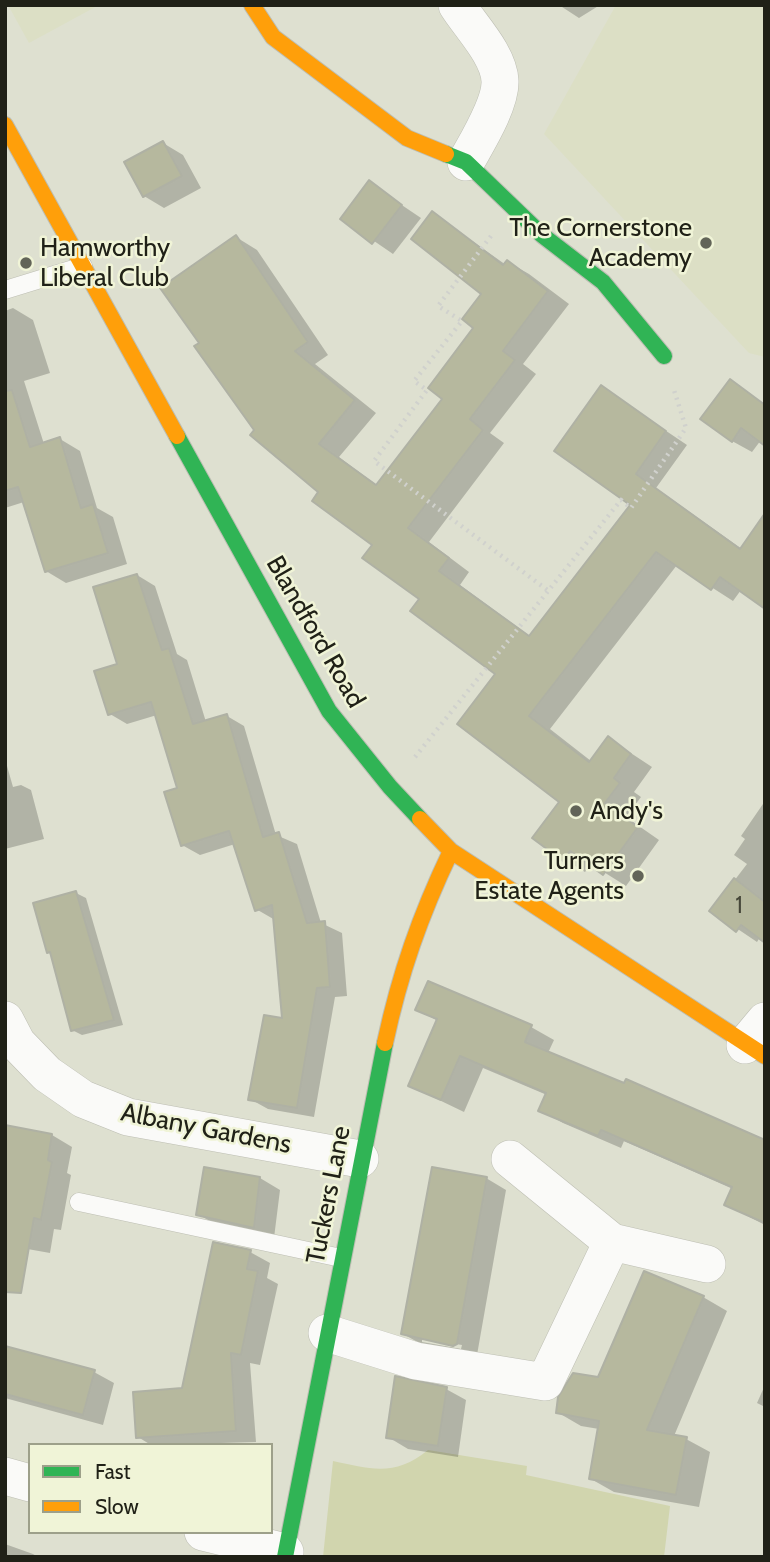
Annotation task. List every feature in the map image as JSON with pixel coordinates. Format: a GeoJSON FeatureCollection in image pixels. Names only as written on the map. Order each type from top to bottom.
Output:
{"type":"FeatureCollection","features":[{"type":"Feature","properties":{"kind":"street"},"geometry":{"type":"LineString","coordinates":[[252,5],[273,37],[407,138],[466,162],[542,235],[603,282],[664,356]]}},
{"type":"Feature","properties":{"kind":"street"},"geometry":{"type":"LineString","coordinates":[[457,5],[495,63],[500,83],[491,114],[466,162]]}},
{"type":"Feature","properties":{"kind":"street","name":"Blandford Road"},"geometry":{"type":"LineString","coordinates":[[5,125],[329,711],[390,787],[451,851],[758,1041]]}},
{"type":"Feature","properties":{"kind":"street","name":"Tuckers Lane"},"geometry":{"type":"LineString","coordinates":[[285,1554],[360,1159],[399,977],[421,912],[451,851]]}},
{"type":"Feature","properties":{"kind":"street","name":"Albany Gardens"},"geometry":{"type":"LineString","coordinates":[[5,1020],[17,1043],[39,1066],[83,1099],[128,1117],[360,1159]]}},
{"type":"Feature","properties":{"kind":"street"},"geometry":{"type":"LineString","coordinates":[[510,1159],[612,1242],[707,1264]]}},
{"type":"Feature","properties":{"kind":"street"},"geometry":{"type":"LineString","coordinates":[[327,1333],[416,1361],[545,1382],[612,1242]]}},
{"type":"Feature","properties":{"kind":"street"},"geometry":{"type":"LineString","coordinates":[[5,1476],[28,1482]]}},
{"type":"Feature","properties":{"kind":"street"},"geometry":{"type":"LineString","coordinates":[[210,1534],[285,1554]]}},
{"type":"Feature","properties":{"kind":"lane"},"geometry":{"type":"LineString","coordinates":[[5,170],[24,159]]}},
{"type":"Feature","properties":{"kind":"lane"},"geometry":{"type":"LineString","coordinates":[[5,290],[83,266]]}},
{"type":"Feature","properties":{"kind":"lane"},"geometry":{"type":"LineString","coordinates":[[79,1202],[341,1258]]}},
{"type":"Feature","properties":{"kind":"path"},"geometry":{"type":"LineString","coordinates":[[513,207],[438,306],[462,321],[414,381],[427,390],[374,461],[550,592]]}},
{"type":"Feature","properties":{"kind":"path"},"geometry":{"type":"LineString","coordinates":[[390,787],[550,592],[621,500],[631,508],[686,428],[664,356]]}},
{"type":"Feature","properties":{"kind":"shaded area"},"geometry":{"type":"Polygon","coordinates":[[[8,5],[99,5],[29,43],[8,5]]]}},
{"type":"Feature","properties":{"kind":"shaded area","name":"The Cornerstone Academy"},"geometry":{"type":"Polygon","coordinates":[[[616,5],[765,5],[765,357],[749,353],[544,134],[616,5]]]}},
{"type":"Feature","properties":{"kind":"shaded area"},"geometry":{"type":"Polygon","coordinates":[[[428,1450],[527,1466],[526,1475],[670,1506],[664,1557],[323,1557],[333,1461],[382,1469],[405,1464],[428,1450]]]}},
{"type":"Feature","properties":{"kind":"building"},"geometry":{"type":"Polygon","coordinates":[[[163,141],[182,176],[143,197],[124,162],[163,141]]]}},
{"type":"Feature","properties":{"kind":"building"},"geometry":{"type":"Polygon","coordinates":[[[369,180],[402,205],[372,244],[340,219],[369,180]]]}},
{"type":"Feature","properties":{"kind":"building"},"geometry":{"type":"Polygon","coordinates":[[[432,211],[503,265],[507,260],[548,291],[503,351],[515,360],[470,419],[483,430],[408,528],[449,558],[439,571],[529,636],[630,505],[554,451],[601,385],[666,431],[636,474],[740,549],[765,513],[765,609],[720,577],[711,590],[656,552],[529,716],[589,762],[608,736],[631,754],[614,778],[620,783],[605,803],[638,827],[603,875],[570,851],[563,861],[532,838],[559,802],[457,724],[495,674],[410,611],[419,599],[362,558],[372,545],[312,501],[318,492],[250,435],[254,430],[194,346],[199,343],[160,288],[236,235],[308,342],[295,351],[355,400],[319,444],[376,485],[442,399],[428,388],[473,328],[462,319],[481,294],[411,239],[432,211]]]}},
{"type":"Feature","properties":{"kind":"building"},"geometry":{"type":"Polygon","coordinates":[[[730,379],[765,405],[765,446],[741,428],[732,442],[700,419],[730,379]]]}},
{"type":"Feature","properties":{"kind":"building"},"geometry":{"type":"Polygon","coordinates":[[[12,390],[30,447],[60,437],[81,508],[93,504],[108,553],[45,572],[18,487],[5,491],[5,391],[12,390]]]}},
{"type":"Feature","properties":{"kind":"building"},"geometry":{"type":"Polygon","coordinates":[[[137,574],[162,650],[169,648],[193,724],[227,714],[263,837],[279,832],[307,923],[325,921],[330,987],[317,988],[297,1108],[248,1100],[264,1015],[282,1018],[272,905],[255,911],[229,831],[181,846],[164,792],[177,788],[151,702],[108,715],[94,671],[117,664],[93,587],[137,574]]]}},
{"type":"Feature","properties":{"kind":"building"},"geometry":{"type":"Polygon","coordinates":[[[734,878],[765,902],[765,943],[741,925],[736,932],[709,911],[734,878]]]}},
{"type":"Feature","properties":{"kind":"building"},"geometry":{"type":"Polygon","coordinates":[[[76,891],[114,1020],[71,1031],[50,952],[47,953],[33,903],[76,891]]]}},
{"type":"Feature","properties":{"kind":"building"},"geometry":{"type":"Polygon","coordinates":[[[428,981],[532,1025],[525,1042],[624,1083],[626,1079],[765,1140],[765,1223],[724,1205],[732,1187],[601,1130],[598,1136],[538,1111],[546,1093],[460,1056],[441,1100],[408,1086],[437,1019],[415,1010],[428,981]]]}},
{"type":"Feature","properties":{"kind":"building"},"geometry":{"type":"Polygon","coordinates":[[[5,1125],[52,1134],[48,1160],[52,1162],[41,1220],[34,1218],[21,1293],[5,1292],[5,1125]]]}},
{"type":"Feature","properties":{"kind":"building"},"geometry":{"type":"Polygon","coordinates":[[[204,1167],[260,1177],[254,1228],[196,1215],[204,1167]]]}},
{"type":"Feature","properties":{"kind":"building"},"geometry":{"type":"Polygon","coordinates":[[[432,1167],[487,1177],[457,1344],[453,1346],[401,1334],[432,1167]]]}},
{"type":"Feature","properties":{"kind":"building"},"geometry":{"type":"Polygon","coordinates":[[[213,1242],[251,1250],[247,1269],[258,1271],[241,1355],[231,1353],[236,1431],[136,1438],[133,1392],[182,1388],[213,1242]]]}},
{"type":"Feature","properties":{"kind":"building"},"geometry":{"type":"Polygon","coordinates":[[[644,1271],[704,1296],[647,1430],[687,1437],[676,1495],[589,1479],[599,1421],[556,1413],[558,1397],[573,1373],[598,1377],[644,1271]]]}},
{"type":"Feature","properties":{"kind":"building"},"geometry":{"type":"Polygon","coordinates":[[[5,1346],[95,1370],[83,1415],[5,1394],[5,1346]]]}},
{"type":"Feature","properties":{"kind":"building"},"geometry":{"type":"Polygon","coordinates":[[[395,1376],[447,1387],[438,1446],[386,1438],[395,1376]]]}},
{"type":"Feature","properties":{"kind":"traffic: fast"},"geometry":{"type":"LineString","coordinates":[[446,154],[466,162],[542,235],[603,282],[664,356]]}},
{"type":"Feature","properties":{"kind":"traffic: fast"},"geometry":{"type":"LineString","coordinates":[[177,436],[329,711],[390,787],[420,819]]}},
{"type":"Feature","properties":{"kind":"traffic: fast"},"geometry":{"type":"LineString","coordinates":[[285,1557],[385,1043]]}},
{"type":"Feature","properties":{"kind":"traffic: slow"},"geometry":{"type":"LineString","coordinates":[[252,5],[273,37],[407,138],[446,154]]}},
{"type":"Feature","properties":{"kind":"traffic: slow"},"geometry":{"type":"LineString","coordinates":[[5,125],[177,436]]}},
{"type":"Feature","properties":{"kind":"traffic: slow"},"geometry":{"type":"LineString","coordinates":[[420,819],[451,851],[765,1056]]}},
{"type":"Feature","properties":{"kind":"traffic: slow"},"geometry":{"type":"LineString","coordinates":[[385,1043],[412,945],[451,851]]}},
{"type":"Feature","properties":{"kind":"place","name":"The Cornerstone Academy"},"geometry":{"type":"Point","coordinates":[706,243]}},
{"type":"Feature","properties":{"kind":"place","name":"Hamworthy Liberal Club"},"geometry":{"type":"Point","coordinates":[26,263]}},
{"type":"Feature","properties":{"kind":"place","name":"Andy's"},"geometry":{"type":"Point","coordinates":[576,811]}},
{"type":"Feature","properties":{"kind":"place","name":"Turners Estate Agents"},"geometry":{"type":"Point","coordinates":[638,876]}}]}
